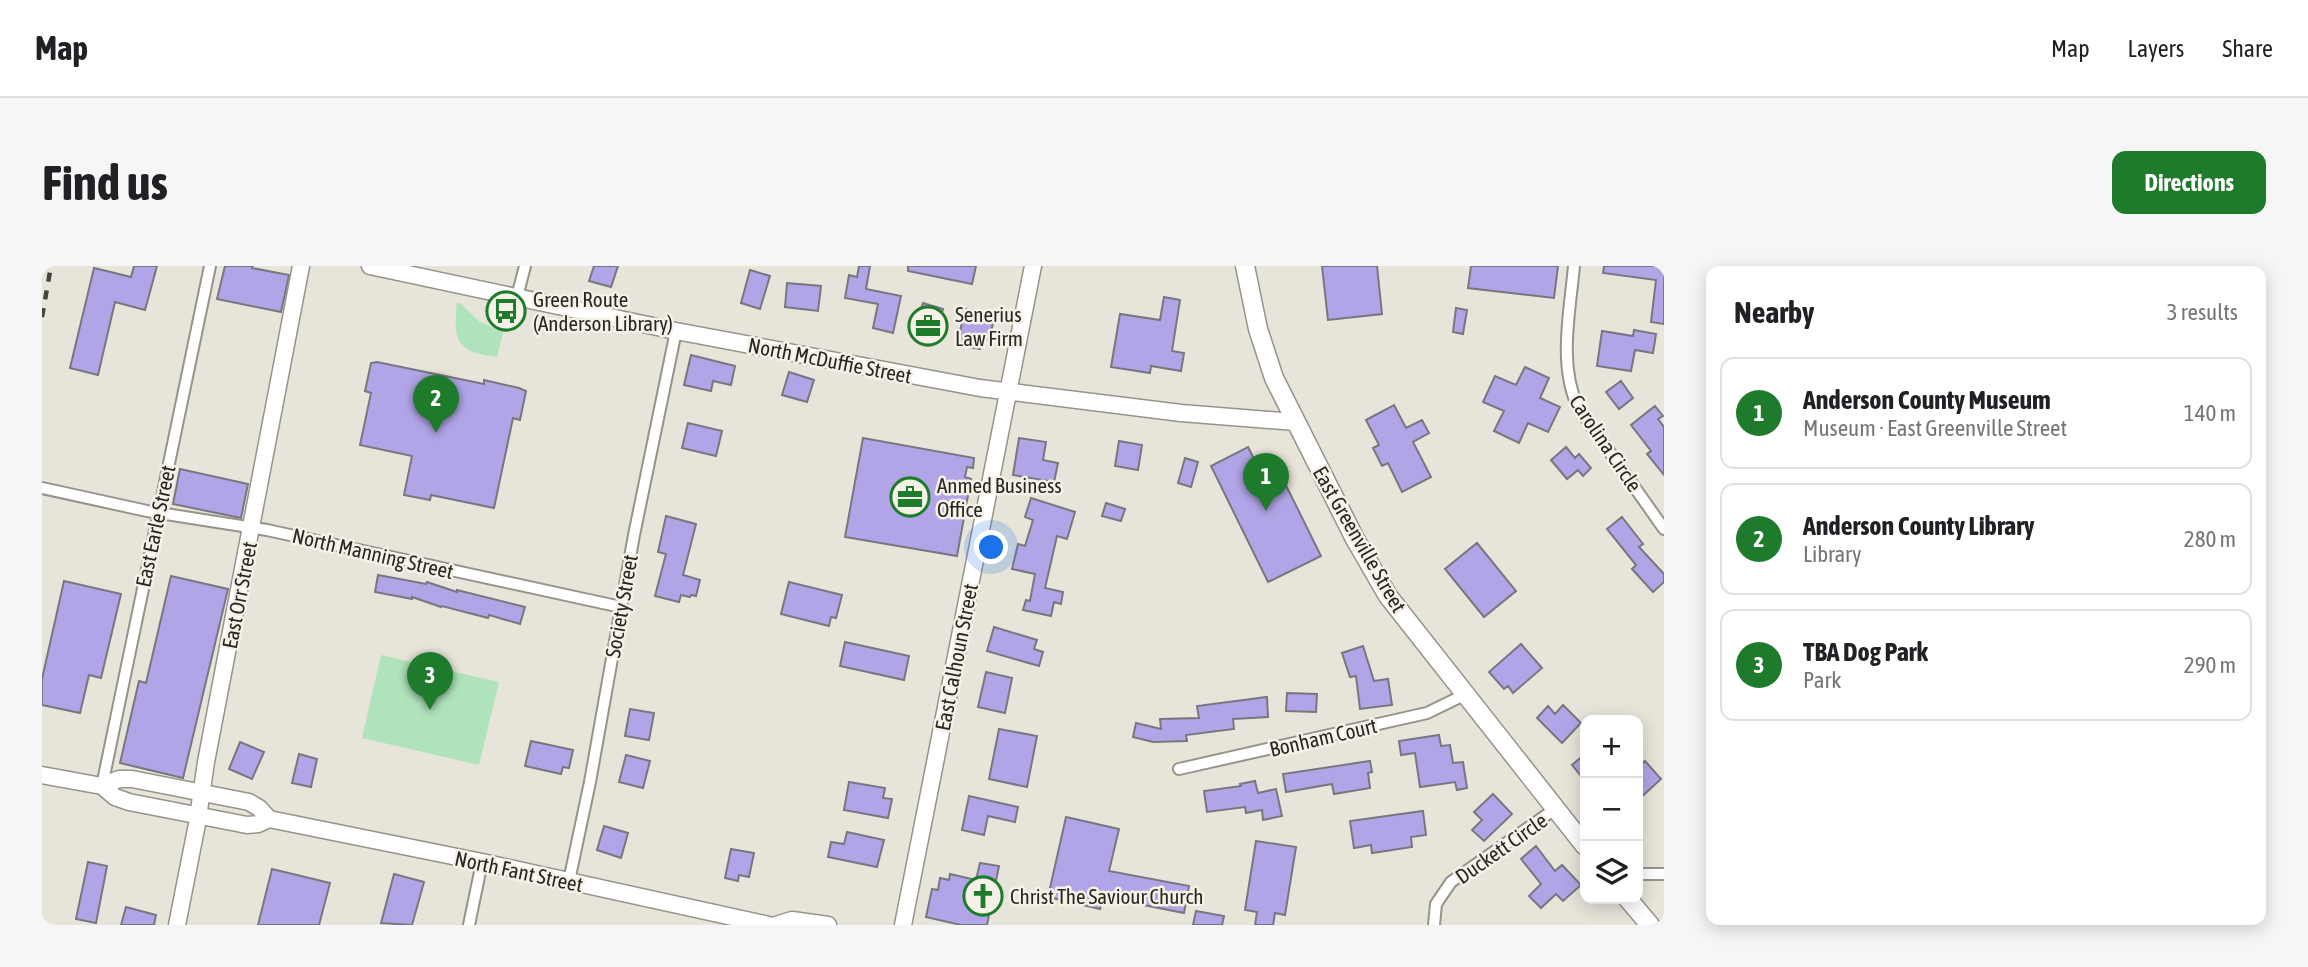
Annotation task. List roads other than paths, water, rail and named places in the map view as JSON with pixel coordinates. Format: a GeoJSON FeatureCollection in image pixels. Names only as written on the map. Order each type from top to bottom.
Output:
{"type":"FeatureCollection","features":[{"type":"Feature","properties":{"kind":"main road","name":"East Greenville Street"},"geometry":{"type":"LineString","coordinates":[[1245,266],[1258,329],[1270,366],[1295,422],[1355,539],[1388,596],[1581,841]]}},
{"type":"Feature","properties":{"kind":"main road"},"geometry":{"type":"LineString","coordinates":[[1632,904],[1650,925]]}},
{"type":"Feature","properties":{"kind":"street","name":"East Earle Street"},"geometry":{"type":"LineString","coordinates":[[102,786],[210,266]]}},
{"type":"Feature","properties":{"kind":"street","name":"East Orr Street"},"geometry":{"type":"LineString","coordinates":[[177,925],[301,266]]}},
{"type":"Feature","properties":{"kind":"street","name":"North McDuffie Street"},"geometry":{"type":"LineString","coordinates":[[370,266],[676,331],[897,374],[1008,392],[1181,413],[1295,422]]}},
{"type":"Feature","properties":{"kind":"street"},"geometry":{"type":"LineString","coordinates":[[517,297],[525,266]]}},
{"type":"Feature","properties":{"kind":"street","name":"East Calhoun Street"},"geometry":{"type":"LineString","coordinates":[[903,925],[1033,266]]}},
{"type":"Feature","properties":{"kind":"street","name":"Carolina Circle"},"geometry":{"type":"LineString","coordinates":[[1574,266],[1567,344],[1570,390],[1577,407],[1664,529]]}},
{"type":"Feature","properties":{"kind":"street","name":"Society Street"},"geometry":{"type":"LineString","coordinates":[[569,881],[676,331]]}},
{"type":"Feature","properties":{"kind":"street","name":"North Manning Street"},"geometry":{"type":"LineString","coordinates":[[42,488],[158,513],[267,530],[621,607]]}},
{"type":"Feature","properties":{"kind":"street","name":"Bonham Court"},"geometry":{"type":"LineString","coordinates":[[1179,769],[1427,713],[1464,695]]}},
{"type":"Feature","properties":{"kind":"street","name":"North Fant Street"},"geometry":{"type":"LineString","coordinates":[[42,775],[102,786],[115,797],[129,802],[247,825],[269,819],[482,862],[769,925]]}},
{"type":"Feature","properties":{"kind":"street","name":"North Fant Street"},"geometry":{"type":"LineString","coordinates":[[102,786],[120,779],[132,779],[249,802],[269,819]]}},
{"type":"Feature","properties":{"kind":"street","name":"Duckett Circle"},"geometry":{"type":"LineString","coordinates":[[1434,925],[1436,904],[1451,882],[1555,809]]}},
{"type":"Feature","properties":{"kind":"street"},"geometry":{"type":"LineString","coordinates":[[469,925],[482,862]]}},
{"type":"Feature","properties":{"kind":"street"},"geometry":{"type":"LineString","coordinates":[[1643,874],[1664,874]]}},
{"type":"Feature","properties":{"kind":"street"},"geometry":{"type":"LineString","coordinates":[[776,925],[792,920],[804,920],[828,925]]}},
{"type":"Feature","properties":{"kind":"railway"},"geometry":{"type":"LineString","coordinates":[[42,317],[51,266]]}},
{"type":"Feature","properties":{"kind":"place","name":"Green Route (Anderson Library)"},"geometry":{"type":"Point","coordinates":[506,311]}},
{"type":"Feature","properties":{"kind":"place","name":"Senerius Law Firm"},"geometry":{"type":"Point","coordinates":[928,326]}},
{"type":"Feature","properties":{"kind":"place","name":"Anderson County Library"},"geometry":{"type":"Point","coordinates":[436,433]}},
{"type":"Feature","properties":{"kind":"place","name":"Anmed Business Office"},"geometry":{"type":"Point","coordinates":[910,497]}},
{"type":"Feature","properties":{"kind":"place","name":"Anderson County Museum"},"geometry":{"type":"Point","coordinates":[1266,511]}},
{"type":"Feature","properties":{"kind":"place","name":"TBA Dog Park"},"geometry":{"type":"Point","coordinates":[430,710]}},
{"type":"Feature","properties":{"kind":"place","name":"Christ The Saviour Church"},"geometry":{"type":"Point","coordinates":[983,896]}}]}
